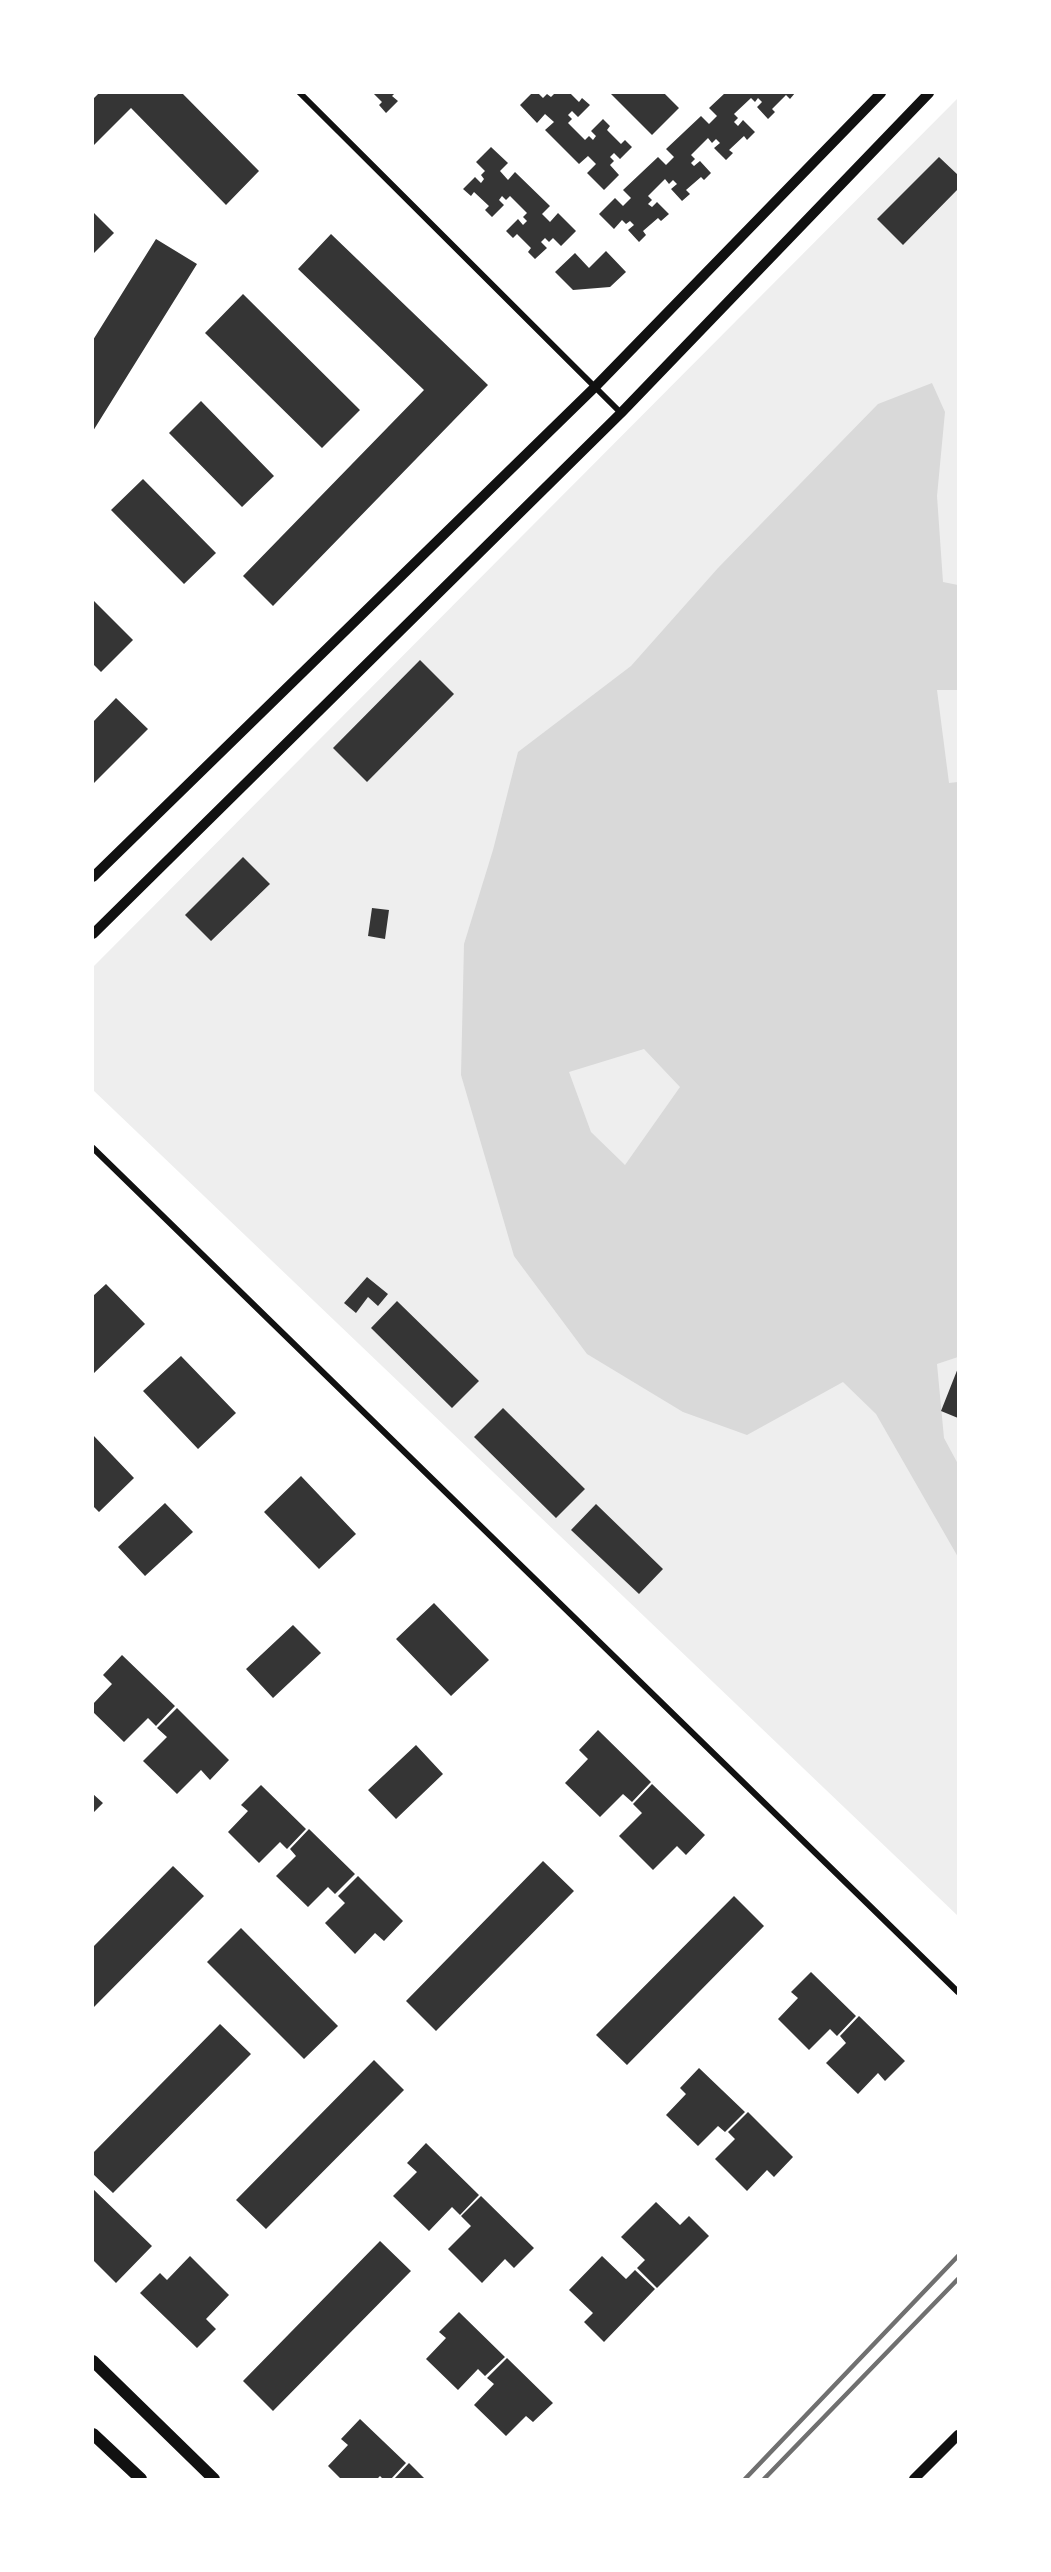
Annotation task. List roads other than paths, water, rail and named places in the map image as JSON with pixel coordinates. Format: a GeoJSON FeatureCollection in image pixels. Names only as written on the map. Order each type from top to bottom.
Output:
{"type":"FeatureCollection","features":[{"type":"Feature","properties":{"kind":"main road"},"geometry":{"type":"LineString","coordinates":[[93,2361],[214,2479]]}},
{"type":"Feature","properties":{"kind":"main road"},"geometry":{"type":"LineString","coordinates":[[93,2433],[141,2479]]}},
{"type":"Feature","properties":{"kind":"street"},"geometry":{"type":"LineString","coordinates":[[300,93],[621,413]]}},
{"type":"Feature","properties":{"kind":"street"},"geometry":{"type":"LineString","coordinates":[[93,877],[596,387],[881,93]]}},
{"type":"Feature","properties":{"kind":"street"},"geometry":{"type":"LineString","coordinates":[[93,934],[621,413],[929,93]]}},
{"type":"Feature","properties":{"kind":"street"},"geometry":{"type":"LineString","coordinates":[[93,1148],[958,1992]]}},
{"type":"Feature","properties":{"kind":"street"},"geometry":{"type":"LineString","coordinates":[[914,2479],[958,2435]]}},
{"type":"Feature","properties":{"kind":"railway"},"geometry":{"type":"LineString","coordinates":[[745,2479],[958,2256]]}},
{"type":"Feature","properties":{"kind":"railway"},"geometry":{"type":"LineString","coordinates":[[764,2479],[958,2279]]}}]}
